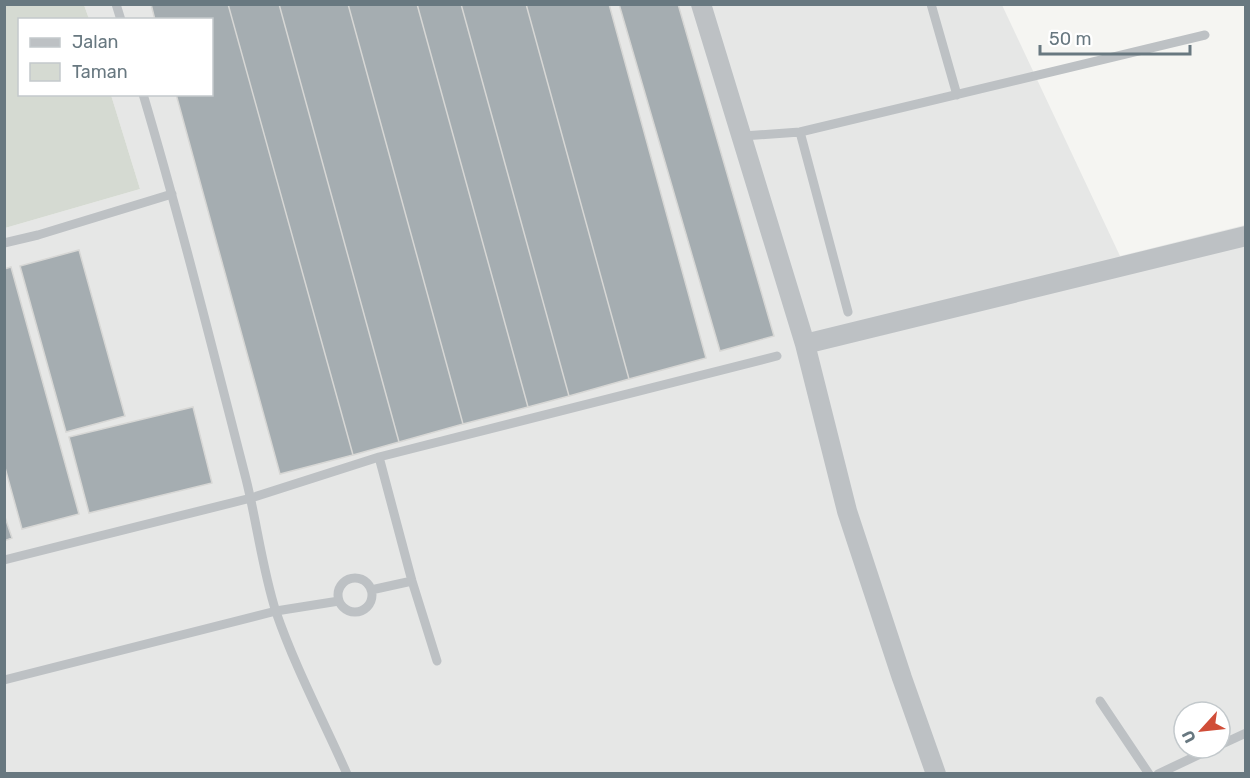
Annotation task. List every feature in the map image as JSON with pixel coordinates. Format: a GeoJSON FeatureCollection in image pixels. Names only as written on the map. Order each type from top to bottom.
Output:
{"type":"FeatureCollection","features":[{"type":"Feature","properties":{"kind":"street"},"geometry":{"type":"LineString","coordinates":[[701,4],[805,344],[847,511],[936,774]]}},
{"type":"Feature","properties":{"kind":"street"},"geometry":{"type":"LineString","coordinates":[[805,344],[1245,236]]}},
{"type":"Feature","properties":{"kind":"lane"},"geometry":{"type":"LineString","coordinates":[[932,4],[957,94]]}},
{"type":"Feature","properties":{"kind":"lane"},"geometry":{"type":"LineString","coordinates":[[742,136],[800,132],[1205,35]]}},
{"type":"Feature","properties":{"kind":"lane"},"geometry":{"type":"LineString","coordinates":[[144,96],[172,194],[251,498],[266,576],[276,611],[286,639],[347,774]]}},
{"type":"Feature","properties":{"kind":"lane"},"geometry":{"type":"LineString","coordinates":[[800,132],[848,312]]}},
{"type":"Feature","properties":{"kind":"lane"},"geometry":{"type":"LineString","coordinates":[[4,243],[38,235],[172,194]]}},
{"type":"Feature","properties":{"kind":"lane"},"geometry":{"type":"LineString","coordinates":[[4,560],[251,498],[379,457],[777,356]]}},
{"type":"Feature","properties":{"kind":"lane"},"geometry":{"type":"LineString","coordinates":[[379,457],[412,581],[437,661]]}},
{"type":"Feature","properties":{"kind":"lane"},"geometry":{"type":"LineString","coordinates":[[350,579],[363,580],[371,590],[370,603],[360,612],[347,611],[339,601],[340,587],[350,579]]}},
{"type":"Feature","properties":{"kind":"lane"},"geometry":{"type":"LineString","coordinates":[[371,590],[412,581]]}},
{"type":"Feature","properties":{"kind":"lane"},"geometry":{"type":"LineString","coordinates":[[4,680],[276,611],[339,601]]}},
{"type":"Feature","properties":{"kind":"lane"},"geometry":{"type":"LineString","coordinates":[[1100,701],[1149,774]]}},
{"type":"Feature","properties":{"kind":"lane"},"geometry":{"type":"LineString","coordinates":[[1158,774],[1188,760]]}},
{"type":"Feature","properties":{"kind":"shaded area"},"geometry":{"type":"Polygon","coordinates":[[[84,5],[1002,5],[1120,256],[1245,225],[1245,773],[5,774],[5,228],[140,189],[111,96],[213,96],[213,18],[89,18],[84,5]]]}},
{"type":"Feature","properties":{"kind":"green space"},"geometry":{"type":"Polygon","coordinates":[[[5,4],[84,5],[89,18],[18,18],[18,96],[111,96],[140,189],[5,228],[5,4]]]}},
{"type":"Feature","properties":{"kind":"building"},"geometry":{"type":"Polygon","coordinates":[[[151,4],[228,4],[353,455],[280,474],[177,96],[213,96],[213,18],[154,18],[151,4]]]}},
{"type":"Feature","properties":{"kind":"building"},"geometry":{"type":"Polygon","coordinates":[[[228,4],[279,4],[399,442],[353,455],[228,4]]]}},
{"type":"Feature","properties":{"kind":"building"},"geometry":{"type":"Polygon","coordinates":[[[279,4],[348,4],[463,424],[399,442],[279,4]]]}},
{"type":"Feature","properties":{"kind":"building"},"geometry":{"type":"Polygon","coordinates":[[[348,4],[417,4],[528,407],[463,424],[348,4]]]}},
{"type":"Feature","properties":{"kind":"building"},"geometry":{"type":"Polygon","coordinates":[[[417,4],[461,4],[569,396],[528,407],[417,4]]]}},
{"type":"Feature","properties":{"kind":"building"},"geometry":{"type":"Polygon","coordinates":[[[461,4],[526,4],[629,379],[569,396],[461,4]]]}},
{"type":"Feature","properties":{"kind":"building"},"geometry":{"type":"Polygon","coordinates":[[[526,4],[609,4],[706,358],[629,379],[526,4]]]}},
{"type":"Feature","properties":{"kind":"building"},"geometry":{"type":"Polygon","coordinates":[[[619,4],[678,4],[774,336],[720,351],[619,4]]]}},
{"type":"Feature","properties":{"kind":"building"},"geometry":{"type":"Polygon","coordinates":[[[79,250],[125,416],[66,432],[20,266],[79,250]]]}},
{"type":"Feature","properties":{"kind":"building"},"geometry":{"type":"Polygon","coordinates":[[[11,267],[79,514],[22,529],[4,464],[4,269],[11,267]]]}},
{"type":"Feature","properties":{"kind":"building"},"geometry":{"type":"Polygon","coordinates":[[[193,407],[212,483],[89,513],[69,437],[193,407]]]}},
{"type":"Feature","properties":{"kind":"building"},"geometry":{"type":"Polygon","coordinates":[[[4,514],[12,538],[4,541],[4,514]]]}}]}
